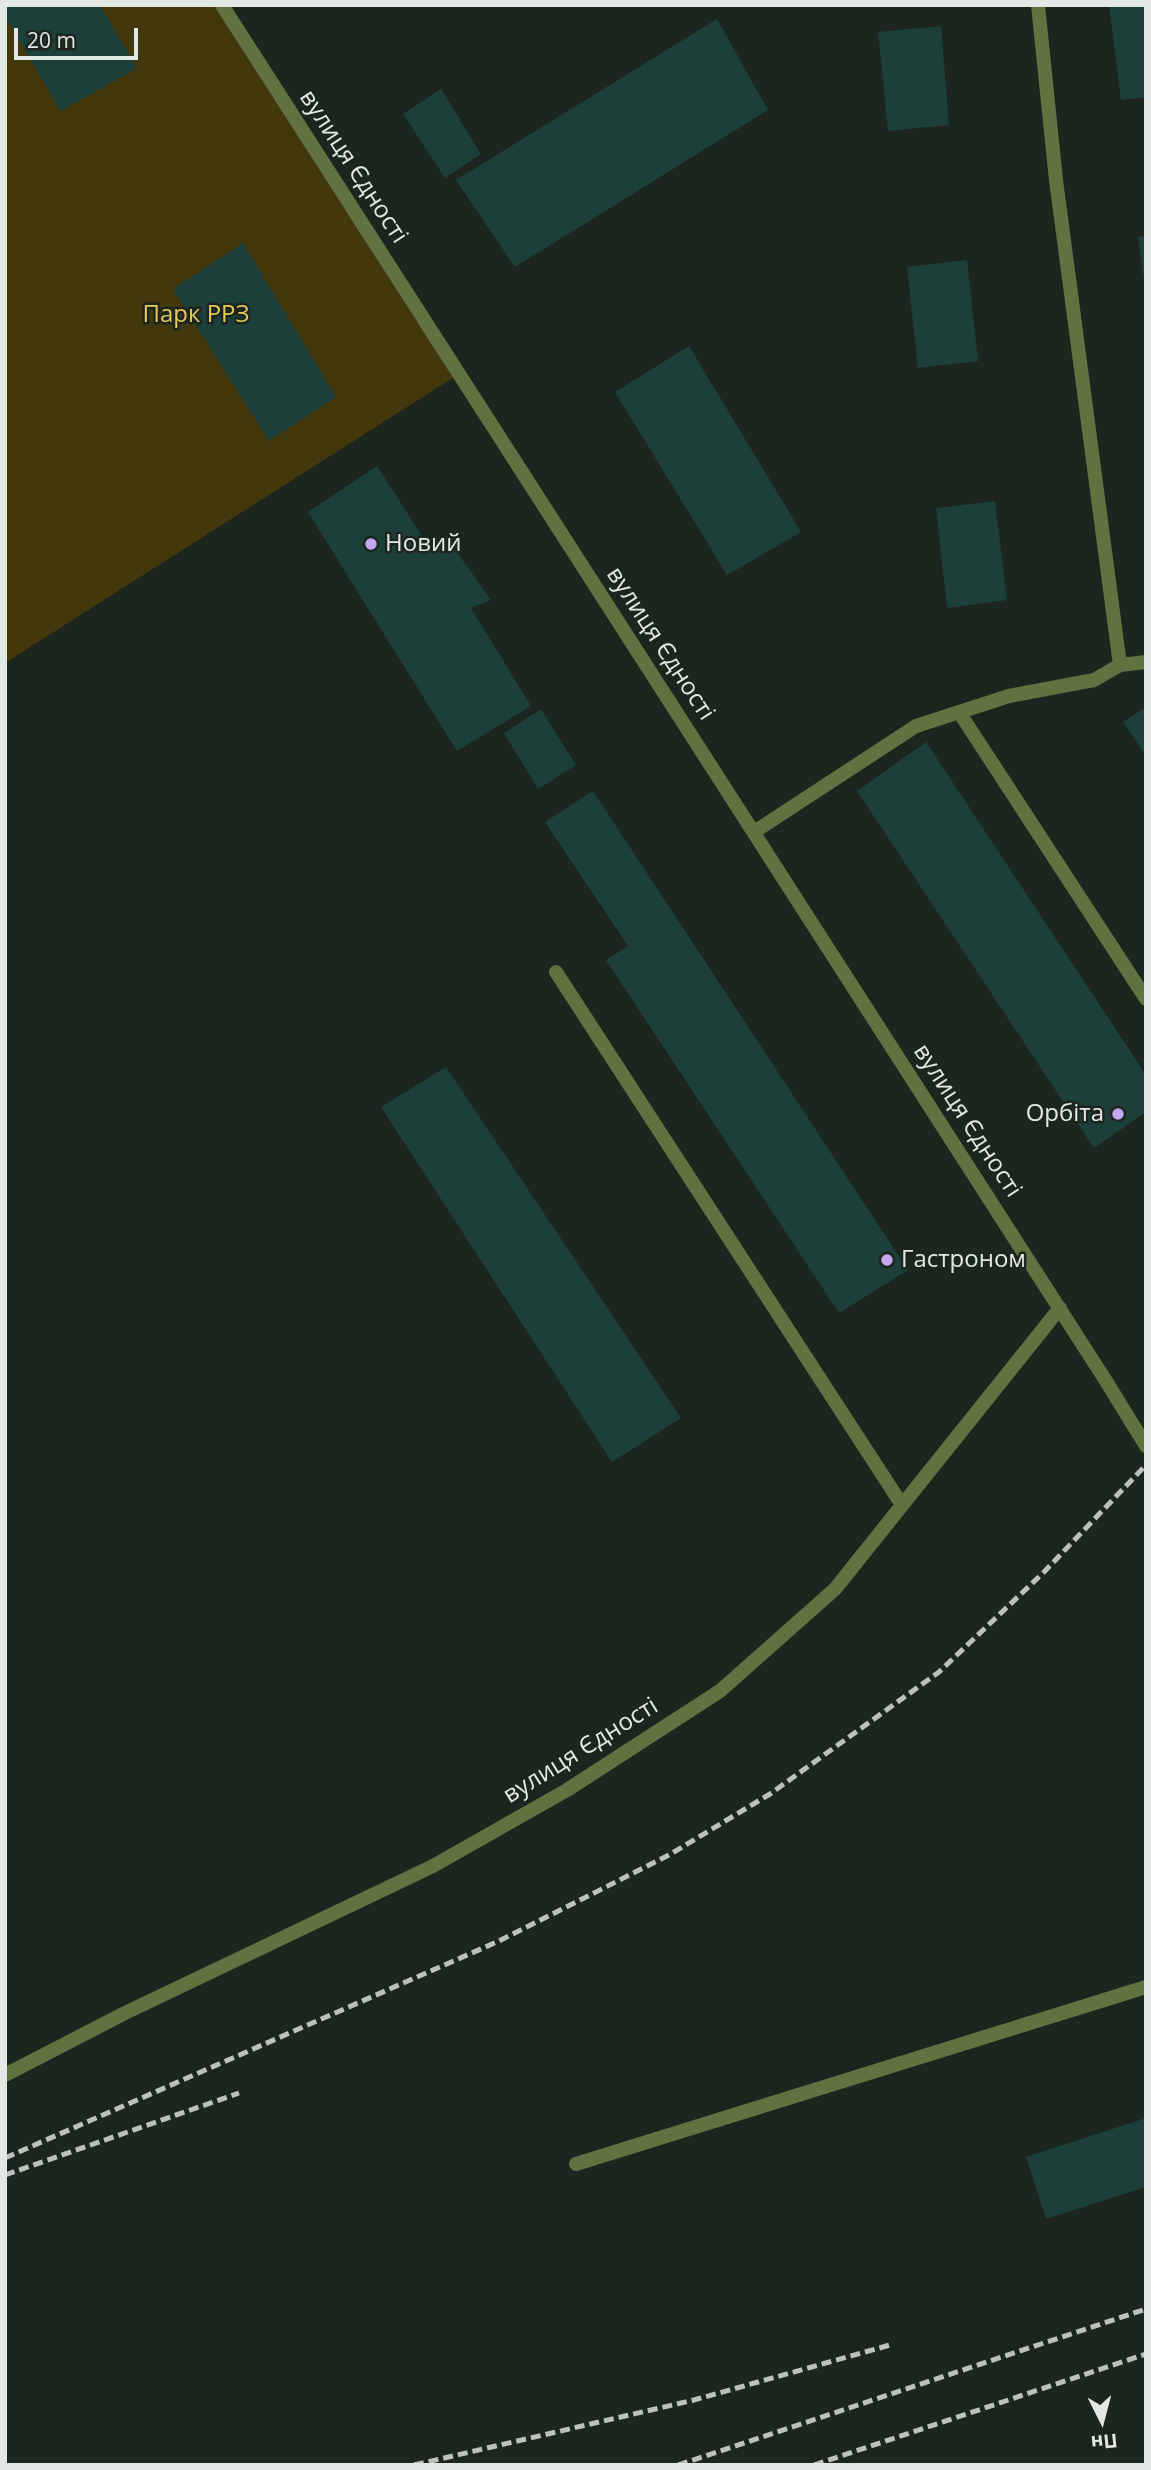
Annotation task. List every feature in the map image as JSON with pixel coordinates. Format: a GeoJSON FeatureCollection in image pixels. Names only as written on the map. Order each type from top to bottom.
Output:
{"type":"FeatureCollection","features":[{"type":"Feature","properties":{"kind":"street","name":"вулиця Єдності"},"geometry":{"type":"LineString","coordinates":[[222,5],[1060,1308],[1146,1447]]}},
{"type":"Feature","properties":{"kind":"street"},"geometry":{"type":"LineString","coordinates":[[1038,5],[1056,180],[1120,664]]}},
{"type":"Feature","properties":{"kind":"street"},"geometry":{"type":"LineString","coordinates":[[754,832],[916,726],[1009,696],[1094,680],[1120,664],[1146,662]]}},
{"type":"Feature","properties":{"kind":"street"},"geometry":{"type":"LineString","coordinates":[[959,712],[1146,999]]}},
{"type":"Feature","properties":{"kind":"street"},"geometry":{"type":"LineString","coordinates":[[556,972],[902,1505]]}},
{"type":"Feature","properties":{"kind":"street","name":"вулиця Єдності"},"geometry":{"type":"LineString","coordinates":[[5,2075],[125,2013],[433,1866],[567,1790],[719,1690],[835,1589],[1060,1308]]}},
{"type":"Feature","properties":{"kind":"street"},"geometry":{"type":"LineString","coordinates":[[576,2164],[1146,1987]]}},
{"type":"Feature","properties":{"kind":"green space","name":"Парк РРЗ"},"geometry":{"type":"Polygon","coordinates":[[[5,5],[222,5],[459,374],[5,663],[5,5]]]}},
{"type":"Feature","properties":{"kind":"building"},"geometry":{"type":"Polygon","coordinates":[[[5,5],[100,5],[137,68],[61,111],[5,17],[5,5]]]}},
{"type":"Feature","properties":{"kind":"building"},"geometry":{"type":"Polygon","coordinates":[[[1109,5],[1146,5],[1146,97],[1121,100],[1109,5]]]}},
{"type":"Feature","properties":{"kind":"building"},"geometry":{"type":"Polygon","coordinates":[[[717,19],[768,110],[515,267],[456,180],[717,19]]]}},
{"type":"Feature","properties":{"kind":"building"},"geometry":{"type":"Polygon","coordinates":[[[941,26],[949,125],[888,131],[878,32],[941,26]]]}},
{"type":"Feature","properties":{"kind":"building"},"geometry":{"type":"Polygon","coordinates":[[[441,89],[481,154],[445,178],[403,114],[441,89]]]}},
{"type":"Feature","properties":{"kind":"building"},"geometry":{"type":"Polygon","coordinates":[[[1146,236],[1146,279],[1144,279],[1138,237],[1146,236]]]}},
{"type":"Feature","properties":{"kind":"building"},"geometry":{"type":"Polygon","coordinates":[[[243,243],[336,397],[269,441],[173,289],[243,243]]]}},
{"type":"Feature","properties":{"kind":"building"},"geometry":{"type":"Polygon","coordinates":[[[967,260],[978,361],[918,368],[907,267],[967,260]]]}},
{"type":"Feature","properties":{"kind":"building"},"geometry":{"type":"Polygon","coordinates":[[[689,346],[801,532],[727,575],[615,392],[689,346]]]}},
{"type":"Feature","properties":{"kind":"building"},"geometry":{"type":"Polygon","coordinates":[[[377,466],[431,550],[449,541],[491,600],[471,608],[531,706],[457,751],[308,512],[377,466]]]}},
{"type":"Feature","properties":{"kind":"building"},"geometry":{"type":"Polygon","coordinates":[[[995,501],[1007,600],[947,608],[936,508],[995,501]]]}},
{"type":"Feature","properties":{"kind":"building"},"geometry":{"type":"Polygon","coordinates":[[[1146,707],[1146,756],[1123,722],[1146,707]]]}},
{"type":"Feature","properties":{"kind":"building"},"geometry":{"type":"Polygon","coordinates":[[[541,709],[576,765],[538,789],[504,733],[541,709]]]}},
{"type":"Feature","properties":{"kind":"building"},"geometry":{"type":"Polygon","coordinates":[[[926,742],[1146,1075],[1146,1112],[1094,1148],[857,791],[926,742]]]}},
{"type":"Feature","properties":{"kind":"building"},"geometry":{"type":"Polygon","coordinates":[[[593,791],[908,1270],[839,1313],[606,960],[628,946],[545,822],[593,791]]]}},
{"type":"Feature","properties":{"kind":"building"},"geometry":{"type":"Polygon","coordinates":[[[446,1067],[681,1418],[612,1462],[381,1107],[446,1067]]]}},
{"type":"Feature","properties":{"kind":"building"},"geometry":{"type":"Polygon","coordinates":[[[1146,2118],[1146,2187],[1046,2219],[1026,2157],[1146,2118]]]}},
{"type":"Feature","properties":{"kind":"railway"},"geometry":{"type":"LineString","coordinates":[[5,2158],[499,1941],[669,1855],[770,1794],[939,1672],[1044,1572],[1146,1465]]}},
{"type":"Feature","properties":{"kind":"railway"},"geometry":{"type":"LineString","coordinates":[[5,2175],[239,2093]]}},
{"type":"Feature","properties":{"kind":"railway"},"geometry":{"type":"LineString","coordinates":[[678,2465],[1146,2309]]}},
{"type":"Feature","properties":{"kind":"railway"},"geometry":{"type":"LineString","coordinates":[[414,2465],[694,2400],[890,2345]]}},
{"type":"Feature","properties":{"kind":"railway"},"geometry":{"type":"LineString","coordinates":[[814,2465],[1146,2354]]}},
{"type":"Feature","properties":{"kind":"place","name":"Новий"},"geometry":{"type":"Point","coordinates":[371,544]}},
{"type":"Feature","properties":{"kind":"place","name":"Орбіта"},"geometry":{"type":"Point","coordinates":[1118,1114]}},
{"type":"Feature","properties":{"kind":"place","name":"Гастроном"},"geometry":{"type":"Point","coordinates":[887,1260]}}]}
